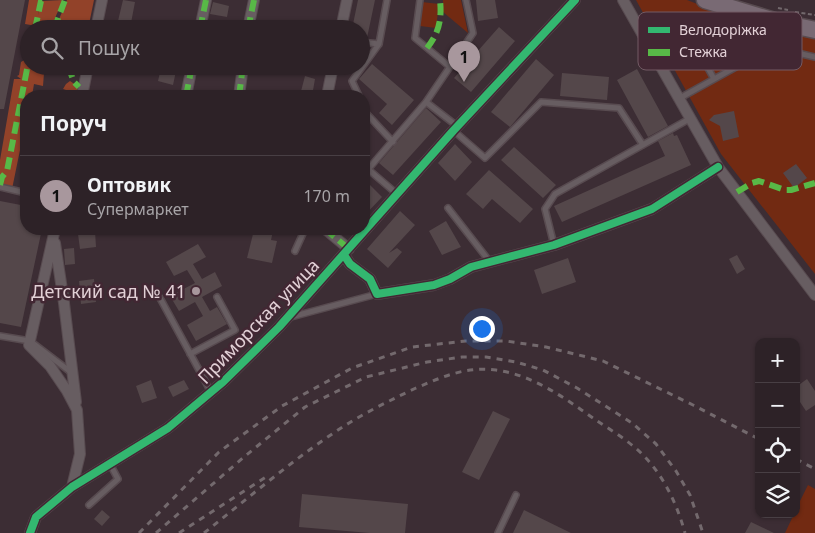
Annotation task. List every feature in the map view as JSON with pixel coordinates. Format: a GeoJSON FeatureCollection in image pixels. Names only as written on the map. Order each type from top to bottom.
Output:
{"type":"FeatureCollection","features":[{"type":"Feature","properties":{"kind":"main road"},"geometry":{"type":"LineString","coordinates":[[705,0],[745,12]]}},
{"type":"Feature","properties":{"kind":"main road"},"geometry":{"type":"LineString","coordinates":[[802,27],[815,30]]}},
{"type":"Feature","properties":{"kind":"street"},"geometry":{"type":"LineString","coordinates":[[98,20],[102,0]]}},
{"type":"Feature","properties":{"kind":"street"},"geometry":{"type":"LineString","coordinates":[[202,20],[206,0]]}},
{"type":"Feature","properties":{"kind":"street"},"geometry":{"type":"LineString","coordinates":[[250,20],[254,0]]}},
{"type":"Feature","properties":{"kind":"street"},"geometry":{"type":"LineString","coordinates":[[343,20],[347,0]]}},
{"type":"Feature","properties":{"kind":"street","name":"Приморская улица"},"geometry":{"type":"LineString","coordinates":[[370,225],[455,128],[575,0]]}},
{"type":"Feature","properties":{"kind":"street"},"geometry":{"type":"LineString","coordinates":[[623,0],[638,26]]}},
{"type":"Feature","properties":{"kind":"street"},"geometry":{"type":"LineString","coordinates":[[664,70],[718,167],[815,296]]}},
{"type":"Feature","properties":{"kind":"street"},"geometry":{"type":"LineString","coordinates":[[83,90],[86,75]]}},
{"type":"Feature","properties":{"kind":"street"},"geometry":{"type":"LineString","coordinates":[[187,90],[190,75]]}},
{"type":"Feature","properties":{"kind":"street"},"geometry":{"type":"LineString","coordinates":[[240,90],[242,75]]}},
{"type":"Feature","properties":{"kind":"street"},"geometry":{"type":"LineString","coordinates":[[328,90],[331,75]]}},
{"type":"Feature","properties":{"kind":"street"},"geometry":{"type":"LineString","coordinates":[[377,294],[434,286],[471,267],[554,245],[652,209],[718,167]]}},
{"type":"Feature","properties":{"kind":"street"},"geometry":{"type":"LineString","coordinates":[[54,235],[29,345],[50,366],[77,410]]}},
{"type":"Feature","properties":{"kind":"street"},"geometry":{"type":"LineString","coordinates":[[54,235],[77,410],[80,454],[72,487]]}},
{"type":"Feature","properties":{"kind":"street"},"geometry":{"type":"LineString","coordinates":[[330,235],[346,252]]}},
{"type":"Feature","properties":{"kind":"street","name":"Приморская улица"},"geometry":{"type":"LineString","coordinates":[[30,533],[36,517],[72,487],[168,428],[212,392],[286,318],[361,235]]}},
{"type":"Feature","properties":{"kind":"street","name":"Приморская улица"},"geometry":{"type":"LineString","coordinates":[[346,252],[350,264],[370,279],[377,294]]}},
{"type":"Feature","properties":{"kind":"lane"},"geometry":{"type":"LineString","coordinates":[[370,56],[379,44],[387,0]]}},
{"type":"Feature","properties":{"kind":"lane"},"geometry":{"type":"LineString","coordinates":[[420,0],[415,38],[450,67]]}},
{"type":"Feature","properties":{"kind":"lane"},"geometry":{"type":"LineString","coordinates":[[370,169],[426,102],[473,33],[466,0]]}},
{"type":"Feature","properties":{"kind":"lane"},"geometry":{"type":"LineString","coordinates":[[370,43],[379,44]]}},
{"type":"Feature","properties":{"kind":"lane"},"geometry":{"type":"LineString","coordinates":[[802,54],[815,57]]}},
{"type":"Feature","properties":{"kind":"lane"},"geometry":{"type":"LineString","coordinates":[[709,70],[714,79]]}},
{"type":"Feature","properties":{"kind":"lane"},"geometry":{"type":"LineString","coordinates":[[680,98],[731,70]]}},
{"type":"Feature","properties":{"kind":"lane"},"geometry":{"type":"LineString","coordinates":[[356,75],[352,81],[356,90]]}},
{"type":"Feature","properties":{"kind":"lane"},"geometry":{"type":"LineString","coordinates":[[426,102],[485,158],[541,102],[619,108],[643,145]]}},
{"type":"Feature","properties":{"kind":"lane"},"geometry":{"type":"LineString","coordinates":[[370,117],[393,142]]}},
{"type":"Feature","properties":{"kind":"lane"},"geometry":{"type":"LineString","coordinates":[[554,245],[545,209],[556,194],[692,118]]}},
{"type":"Feature","properties":{"kind":"lane"},"geometry":{"type":"LineString","coordinates":[[370,171],[397,194]]}},
{"type":"Feature","properties":{"kind":"lane"},"geometry":{"type":"LineString","coordinates":[[0,186],[20,191]]}},
{"type":"Feature","properties":{"kind":"lane"},"geometry":{"type":"LineString","coordinates":[[448,208],[490,262]]}},
{"type":"Feature","properties":{"kind":"lane"},"geometry":{"type":"LineString","coordinates":[[295,251],[302,235]]}},
{"type":"Feature","properties":{"kind":"lane"},"geometry":{"type":"LineString","coordinates":[[286,318],[377,294]]}},
{"type":"Feature","properties":{"kind":"lane"},"geometry":{"type":"LineString","coordinates":[[190,354],[235,330],[217,297]]}},
{"type":"Feature","properties":{"kind":"lane"},"geometry":{"type":"LineString","coordinates":[[160,298],[212,392]]}},
{"type":"Feature","properties":{"kind":"lane"},"geometry":{"type":"LineString","coordinates":[[0,336],[30,340],[72,374]]}},
{"type":"Feature","properties":{"kind":"lane"},"geometry":{"type":"LineString","coordinates":[[89,505],[118,479],[109,464]]}},
{"type":"Feature","properties":{"kind":"lane"},"geometry":{"type":"LineString","coordinates":[[498,533],[516,495]]}},
{"type":"Feature","properties":{"kind":"path"},"geometry":{"type":"LineString","coordinates":[[772,6],[801,12]]}},
{"type":"Feature","properties":{"kind":"path"},"geometry":{"type":"LineString","coordinates":[[802,12],[815,15]]}},
{"type":"Feature","properties":{"kind":"shaded area"},"geometry":{"type":"Polygon","coordinates":[[[29,0],[41,0],[38,15],[42,1],[63,0],[54,20],[26,20],[29,0]]]}},
{"type":"Feature","properties":{"kind":"shaded area"},"geometry":{"type":"Polygon","coordinates":[[[67,0],[94,0],[90,20],[59,20],[67,0]]]}},
{"type":"Feature","properties":{"kind":"shaded area"},"geometry":{"type":"Polygon","coordinates":[[[443,0],[461,0],[468,33],[443,12],[443,0]]]}},
{"type":"Feature","properties":{"kind":"shaded area"},"geometry":{"type":"Polygon","coordinates":[[[636,0],[687,0],[718,12],[643,12],[636,0]]]}},
{"type":"Feature","properties":{"kind":"shaded area"},"geometry":{"type":"Polygon","coordinates":[[[422,2],[439,4],[436,28],[420,26],[422,2]]]}},
{"type":"Feature","properties":{"kind":"shaded area"},"geometry":{"type":"Polygon","coordinates":[[[802,36],[815,38],[815,274],[721,154],[675,70],[802,70],[802,36]]]}},
{"type":"Feature","properties":{"kind":"shaded area"},"geometry":{"type":"Polygon","coordinates":[[[20,68],[20,75],[44,75],[43,86],[34,84],[33,90],[20,90],[20,150],[12,189],[0,186],[0,160],[14,79],[21,79],[17,76],[20,68]]]}},
{"type":"Feature","properties":{"kind":"shaded area"},"geometry":{"type":"Polygon","coordinates":[[[70,81],[79,87],[78,90],[63,89],[70,81]]]}},
{"type":"Feature","properties":{"kind":"shaded area"},"geometry":{"type":"Polygon","coordinates":[[[808,485],[815,489],[815,533],[785,533],[792,518],[800,518],[800,501],[808,485]]]}},
{"type":"Feature","properties":{"kind":"building"},"geometry":{"type":"Polygon","coordinates":[[[0,0],[25,0],[4,109],[0,109],[0,0]]]}},
{"type":"Feature","properties":{"kind":"building"},"geometry":{"type":"Polygon","coordinates":[[[123,0],[135,2],[132,20],[118,20],[123,0]]]}},
{"type":"Feature","properties":{"kind":"building"},"geometry":{"type":"Polygon","coordinates":[[[358,0],[375,0],[370,24],[370,20],[354,20],[358,0]]]}},
{"type":"Feature","properties":{"kind":"building"},"geometry":{"type":"Polygon","coordinates":[[[476,0],[495,0],[498,18],[478,21],[476,0]]]}},
{"type":"Feature","properties":{"kind":"building"},"geometry":{"type":"Polygon","coordinates":[[[213,2],[229,6],[227,17],[210,14],[213,2]]]}},
{"type":"Feature","properties":{"kind":"building"},"geometry":{"type":"Polygon","coordinates":[[[499,27],[515,41],[471,92],[454,78],[499,27]]]}},
{"type":"Feature","properties":{"kind":"building"},"geometry":{"type":"Polygon","coordinates":[[[536,59],[554,75],[510,127],[491,112],[536,59]]]}},
{"type":"Feature","properties":{"kind":"building"},"geometry":{"type":"Polygon","coordinates":[[[372,64],[414,100],[392,125],[379,113],[387,104],[359,79],[362,75],[370,75],[370,66],[372,64]]]}},
{"type":"Feature","properties":{"kind":"building"},"geometry":{"type":"Polygon","coordinates":[[[637,69],[668,126],[648,137],[617,80],[637,69]]]}},
{"type":"Feature","properties":{"kind":"building"},"geometry":{"type":"Polygon","coordinates":[[[562,73],[609,77],[607,100],[560,96],[562,73]]]}},
{"type":"Feature","properties":{"kind":"building"},"geometry":{"type":"Polygon","coordinates":[[[159,75],[175,75],[173,85],[158,81],[159,75]]]}},
{"type":"Feature","properties":{"kind":"building"},"geometry":{"type":"Polygon","coordinates":[[[305,76],[315,79],[313,90],[301,90],[305,76]]]}},
{"type":"Feature","properties":{"kind":"building"},"geometry":{"type":"Polygon","coordinates":[[[426,108],[441,122],[393,175],[379,163],[426,108]]]}},
{"type":"Feature","properties":{"kind":"building"},"geometry":{"type":"Polygon","coordinates":[[[734,111],[739,137],[723,141],[720,126],[709,120],[714,115],[734,111]]]}},
{"type":"Feature","properties":{"kind":"building"},"geometry":{"type":"Polygon","coordinates":[[[673,133],[674,136],[677,135],[691,165],[562,222],[554,206],[665,156],[658,141],[673,133]]]}},
{"type":"Feature","properties":{"kind":"building"},"geometry":{"type":"Polygon","coordinates":[[[455,144],[472,162],[455,181],[438,163],[455,144]]]}},
{"type":"Feature","properties":{"kind":"building"},"geometry":{"type":"Polygon","coordinates":[[[514,147],[556,185],[543,198],[501,160],[514,147]]]}},
{"type":"Feature","properties":{"kind":"building"},"geometry":{"type":"Polygon","coordinates":[[[796,164],[807,178],[794,188],[783,173],[796,164]]]}},
{"type":"Feature","properties":{"kind":"building"},"geometry":{"type":"Polygon","coordinates":[[[489,170],[533,209],[520,223],[492,199],[483,209],[466,194],[489,170]]]}},
{"type":"Feature","properties":{"kind":"building"},"geometry":{"type":"Polygon","coordinates":[[[370,185],[382,197],[370,210],[370,185]]]}},
{"type":"Feature","properties":{"kind":"building"},"geometry":{"type":"Polygon","coordinates":[[[0,201],[20,205],[20,235],[41,235],[21,327],[0,323],[0,201]]]}},
{"type":"Feature","properties":{"kind":"building"},"geometry":{"type":"Polygon","coordinates":[[[400,211],[415,225],[389,253],[397,248],[402,252],[388,268],[367,249],[400,211]]]}},
{"type":"Feature","properties":{"kind":"building"},"geometry":{"type":"Polygon","coordinates":[[[446,221],[461,247],[442,255],[429,231],[446,221]]]}},
{"type":"Feature","properties":{"kind":"building"},"geometry":{"type":"Polygon","coordinates":[[[78,235],[95,235],[96,247],[80,249],[78,235]]]}},
{"type":"Feature","properties":{"kind":"building"},"geometry":{"type":"Polygon","coordinates":[[[253,235],[272,235],[271,240],[277,241],[272,263],[247,258],[253,235]]]}},
{"type":"Feature","properties":{"kind":"building","name":"Детский сад № 41"},"geometry":{"type":"Polygon","coordinates":[[[198,244],[206,257],[193,264],[202,279],[215,272],[222,286],[202,297],[210,311],[217,307],[227,324],[196,341],[187,325],[203,316],[195,302],[179,311],[170,296],[195,283],[187,270],[174,276],[166,262],[198,244]]]}},
{"type":"Feature","properties":{"kind":"building"},"geometry":{"type":"Polygon","coordinates":[[[74,248],[75,264],[65,265],[64,249],[74,248]]]}},
{"type":"Feature","properties":{"kind":"building"},"geometry":{"type":"Polygon","coordinates":[[[737,255],[745,269],[737,274],[729,259],[737,255]]]}},
{"type":"Feature","properties":{"kind":"building"},"geometry":{"type":"Polygon","coordinates":[[[568,258],[576,282],[542,294],[534,270],[568,258]]]}},
{"type":"Feature","properties":{"kind":"building"},"geometry":{"type":"Polygon","coordinates":[[[94,279],[96,302],[81,304],[79,281],[94,279]]]}},
{"type":"Feature","properties":{"kind":"building"},"geometry":{"type":"Polygon","coordinates":[[[807,379],[815,391],[815,405],[806,411],[800,402],[800,384],[807,379]]]}},
{"type":"Feature","properties":{"kind":"building"},"geometry":{"type":"Polygon","coordinates":[[[151,380],[157,398],[142,403],[136,386],[151,380]]]}},
{"type":"Feature","properties":{"kind":"building"},"geometry":{"type":"Polygon","coordinates":[[[184,380],[189,389],[173,397],[168,387],[184,380]]]}},
{"type":"Feature","properties":{"kind":"building"},"geometry":{"type":"Polygon","coordinates":[[[493,411],[510,419],[479,480],[462,472],[493,411]]]}},
{"type":"Feature","properties":{"kind":"building"},"geometry":{"type":"Polygon","coordinates":[[[302,494],[408,504],[405,533],[370,533],[299,527],[302,494]]]}},
{"type":"Feature","properties":{"kind":"building"},"geometry":{"type":"Polygon","coordinates":[[[102,510],[110,517],[102,526],[94,519],[102,510]]]}},
{"type":"Feature","properties":{"kind":"building"},"geometry":{"type":"Polygon","coordinates":[[[524,510],[571,533],[513,533],[524,510]]]}},
{"type":"Feature","properties":{"kind":"building"},"geometry":{"type":"Polygon","coordinates":[[[751,522],[774,533],[745,533],[751,522]]]}},
{"type":"Feature","properties":{"kind":"railway"},"geometry":{"type":"LineString","coordinates":[[139,533],[219,452],[282,406],[352,368],[412,347],[466,341],[506,341],[546,347],[603,361],[755,437]]}},
{"type":"Feature","properties":{"kind":"railway"},"geometry":{"type":"LineString","coordinates":[[156,533],[305,407],[366,377],[427,362],[462,357],[486,357],[516,362],[543,370],[577,388],[632,423],[656,444],[676,471],[690,495],[703,533]]}},
{"type":"Feature","properties":{"kind":"railway"},"geometry":{"type":"LineString","coordinates":[[204,533],[293,462],[357,418],[435,380],[454,373],[485,369],[510,373],[547,388],[631,444],[650,463],[663,481],[674,501],[685,533]]}},
{"type":"Feature","properties":{"kind":"railway"},"geometry":{"type":"LineString","coordinates":[[800,461],[815,469]]}},
{"type":"Feature","properties":{"kind":"railway"},"geometry":{"type":"LineString","coordinates":[[179,533],[269,475]]}},
{"type":"Feature","properties":{"kind":"marked path"},"geometry":{"type":"LineString","coordinates":[[37,20],[41,1],[44,0]]}},
{"type":"Feature","properties":{"kind":"marked path"},"geometry":{"type":"LineString","coordinates":[[57,20],[65,0]]}},
{"type":"Feature","properties":{"kind":"marked path"},"geometry":{"type":"LineString","coordinates":[[202,20],[206,0]]}},
{"type":"Feature","properties":{"kind":"marked path"},"geometry":{"type":"LineString","coordinates":[[250,20],[254,0]]}},
{"type":"Feature","properties":{"kind":"marked path"},"geometry":{"type":"LineString","coordinates":[[427,48],[439,26],[440,0]]}},
{"type":"Feature","properties":{"kind":"marked path"},"geometry":{"type":"LineString","coordinates":[[23,90],[26,75]]}},
{"type":"Feature","properties":{"kind":"marked path"},"geometry":{"type":"LineString","coordinates":[[71,75],[74,82],[79,87]]}},
{"type":"Feature","properties":{"kind":"marked path"},"geometry":{"type":"LineString","coordinates":[[187,90],[190,75]]}},
{"type":"Feature","properties":{"kind":"marked path"},"geometry":{"type":"LineString","coordinates":[[240,90],[242,75]]}},
{"type":"Feature","properties":{"kind":"marked path"},"geometry":{"type":"LineString","coordinates":[[0,185],[2,177],[7,171],[20,105]]}},
{"type":"Feature","properties":{"kind":"marked path"},"geometry":{"type":"LineString","coordinates":[[737,192],[759,181],[785,190],[815,183]]}},
{"type":"Feature","properties":{"kind":"marked path"},"geometry":{"type":"LineString","coordinates":[[332,235],[349,249]]}},
{"type":"Feature","properties":{"kind":"cycle path"},"geometry":{"type":"LineString","coordinates":[[370,224],[453,131],[575,0]]}},
{"type":"Feature","properties":{"kind":"cycle path"},"geometry":{"type":"LineString","coordinates":[[344,255],[350,264],[370,279],[377,294],[434,285],[450,279],[471,267],[554,245],[652,209],[718,167]]}},
{"type":"Feature","properties":{"kind":"cycle path"},"geometry":{"type":"LineString","coordinates":[[30,533],[36,517],[72,487],[168,428],[223,382],[279,327],[361,235]]}},
{"type":"Feature","properties":{"kind":"place","name":"Оптовик"},"geometry":{"type":"Point","coordinates":[464,82]}},
{"type":"Feature","properties":{"kind":"place","name":"Детский сад № 41"},"geometry":{"type":"Point","coordinates":[196,291]}}]}
